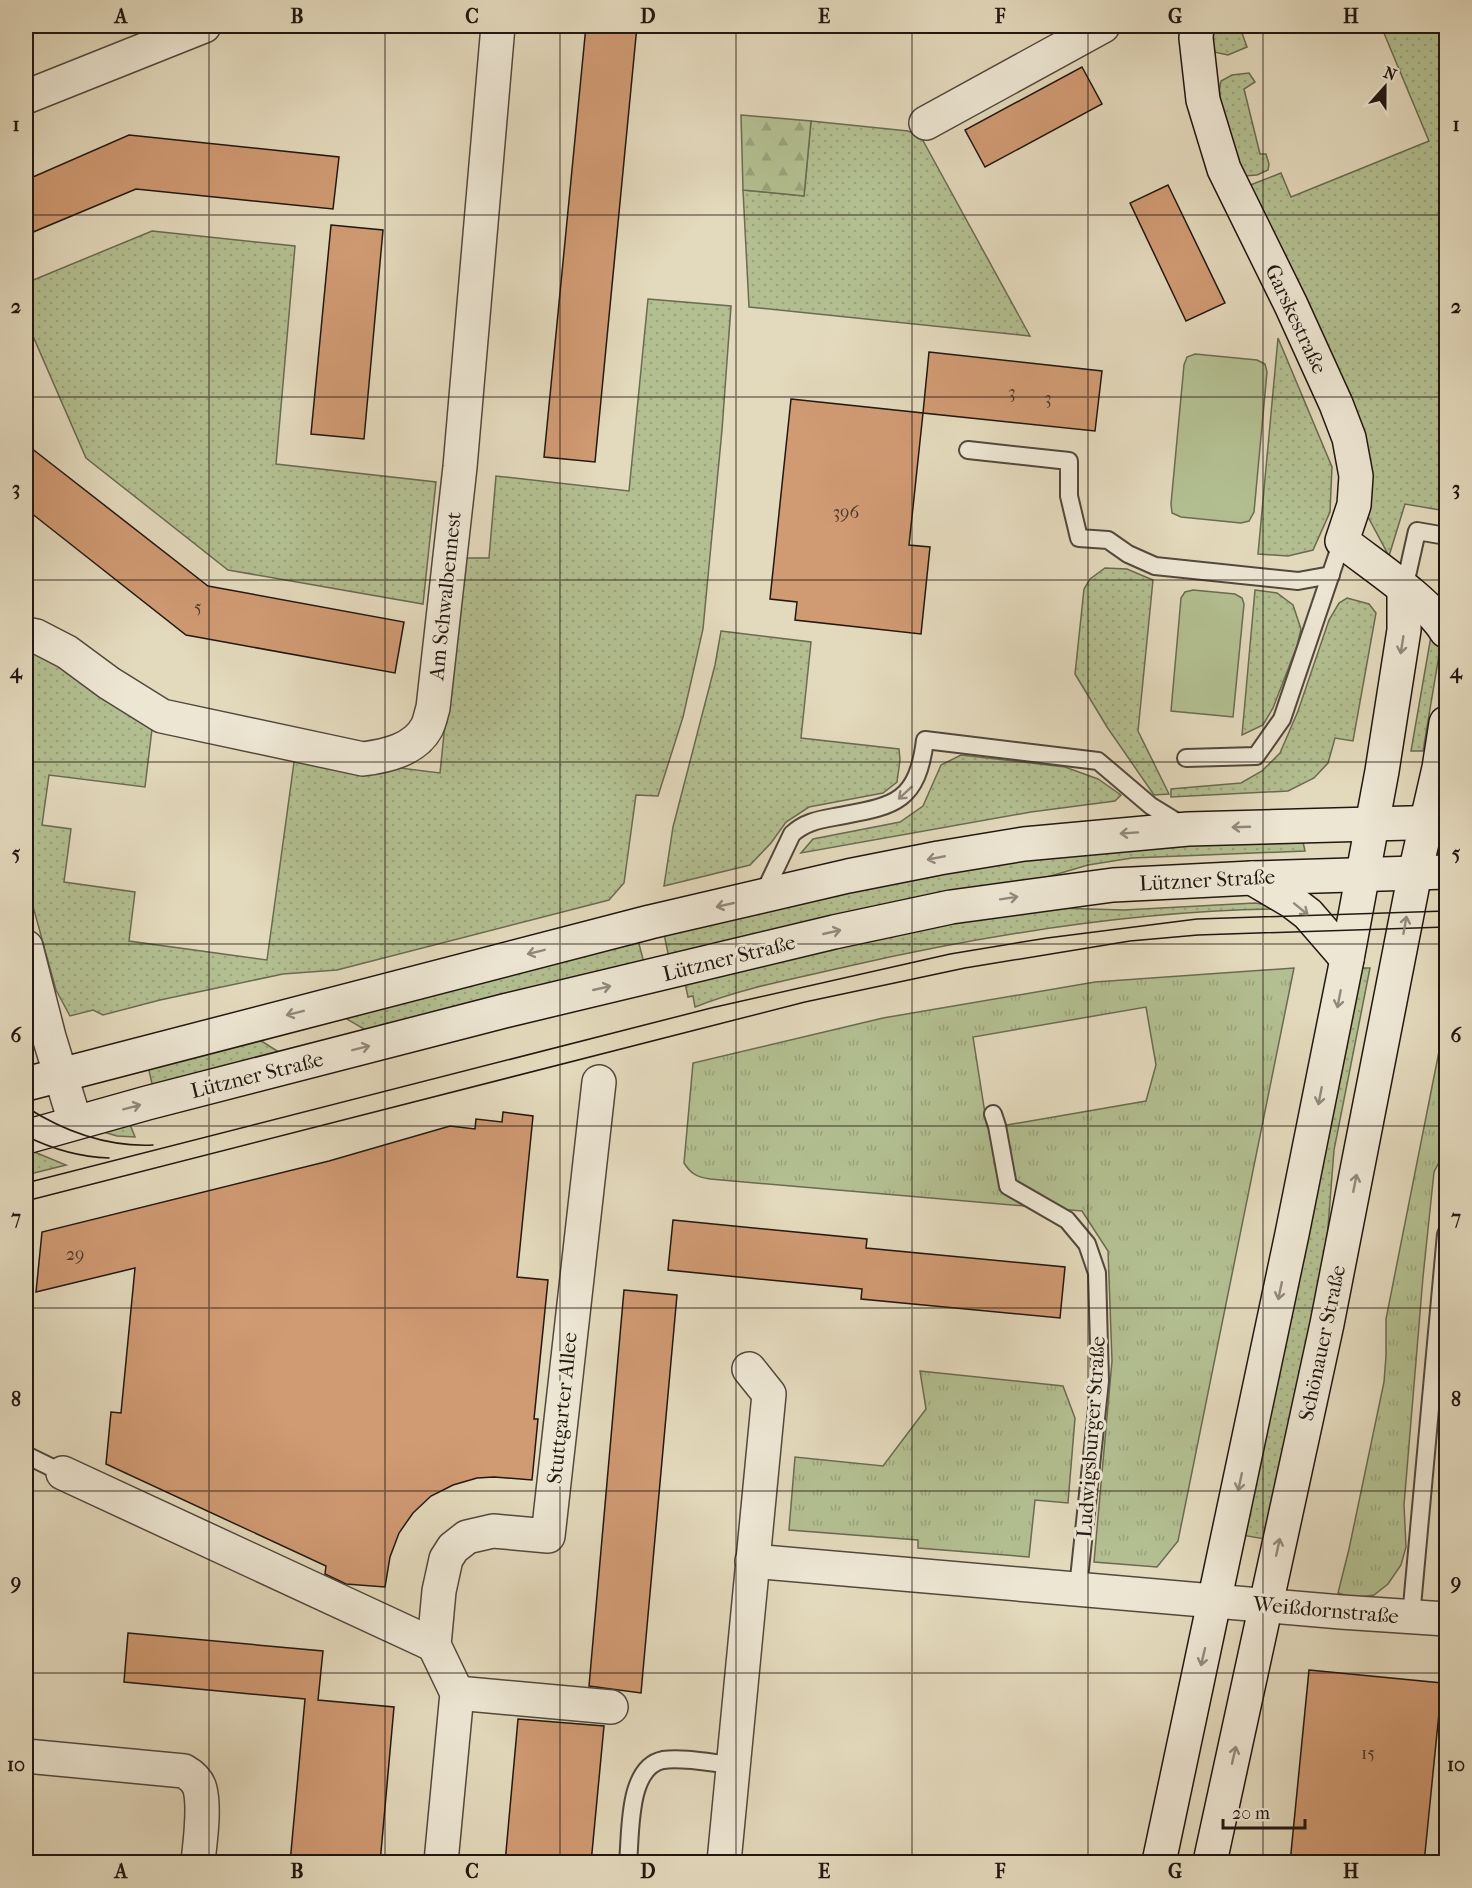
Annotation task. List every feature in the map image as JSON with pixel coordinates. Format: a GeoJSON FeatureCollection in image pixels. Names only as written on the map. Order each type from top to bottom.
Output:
{"type":"FeatureCollection","features":[{"type":"Feature","properties":{"kind":"street"},"geometry":{"type":"LineString","coordinates":[[26,97],[204,26]]}},
{"type":"Feature","properties":{"kind":"street","name":"Am Schwalbennest"},"geometry":{"type":"LineString","coordinates":[[26,634],[36,636],[67,652],[109,684],[162,716],[363,759],[387,756],[411,744],[426,729],[433,708],[460,467],[498,26]]}},
{"type":"Feature","properties":{"kind":"street"},"geometry":{"type":"LineString","coordinates":[[926,123],[1103,26]]}},
{"type":"Feature","properties":{"kind":"street","name":"Garskestraße"},"geometry":{"type":"LineString","coordinates":[[1197,26],[1196,38],[1203,100],[1224,169],[1291,305],[1349,438],[1356,476],[1354,505],[1342,541]]}},
{"type":"Feature","properties":{"kind":"street"},"geometry":{"type":"LineString","coordinates":[[1342,541],[1440,620],[1446,631]]}},
{"type":"Feature","properties":{"kind":"street"},"geometry":{"type":"LineString","coordinates":[[1372,825],[1404,630],[1404,589]]}},
{"type":"Feature","properties":{"kind":"street"},"geometry":{"type":"LineString","coordinates":[[26,1084],[650,922],[848,876],[960,854],[1024,844],[1188,829],[1437,822],[1446,723]]}},
{"type":"Feature","properties":{"kind":"street","name":"Schönauer Straße"},"geometry":{"type":"LineString","coordinates":[[1159,1863],[1241,1602],[1335,1286],[1431,873],[1437,822]]}},
{"type":"Feature","properties":{"kind":"street","name":"Schönauer Straße"},"geometry":{"type":"LineString","coordinates":[[1210,1863],[1241,1602],[1293,1234],[1372,825]]}},
{"type":"Feature","properties":{"kind":"street","name":"Lützner Straße"},"geometry":{"type":"LineString","coordinates":[[26,1137],[75,1122],[504,1011],[834,932],[951,907],[1113,885],[1431,873]]}},
{"type":"Feature","properties":{"kind":"street"},"geometry":{"type":"LineString","coordinates":[[1252,878],[1308,914],[1347,959]]}},
{"type":"Feature","properties":{"kind":"street"},"geometry":{"type":"LineString","coordinates":[[26,947],[75,1122]]}},
{"type":"Feature","properties":{"kind":"street","name":"Stuttgarter Allee"},"geometry":{"type":"LineString","coordinates":[[434,1645],[439,1591],[446,1558],[453,1548],[467,1537],[494,1531],[548,1536],[599,1082]]}},
{"type":"Feature","properties":{"kind":"street"},"geometry":{"type":"LineString","coordinates":[[724,1863],[769,1395],[749,1369]]}},
{"type":"Feature","properties":{"kind":"street"},"geometry":{"type":"LineString","coordinates":[[63,1473],[434,1645],[457,1693],[441,1863]]}},
{"type":"Feature","properties":{"kind":"street"},"geometry":{"type":"LineString","coordinates":[[752,1561],[1241,1602]]}},
{"type":"Feature","properties":{"kind":"street","name":"Weißdornstraße"},"geometry":{"type":"LineString","coordinates":[[1241,1602],[1446,1619]]}},
{"type":"Feature","properties":{"kind":"street"},"geometry":{"type":"LineString","coordinates":[[457,1693],[611,1707]]}},
{"type":"Feature","properties":{"kind":"street"},"geometry":{"type":"LineString","coordinates":[[26,1756],[184,1771],[192,1776],[200,1788],[198,1863]]}},
{"type":"Feature","properties":{"kind":"lane"},"geometry":{"type":"LineString","coordinates":[[968,450],[1069,461],[1069,496],[1079,538],[1108,540],[1148,564],[1298,581],[1331,575]]}},
{"type":"Feature","properties":{"kind":"lane"},"geometry":{"type":"LineString","coordinates":[[1404,589],[1417,531],[1446,536]]}},
{"type":"Feature","properties":{"kind":"lane"},"geometry":{"type":"LineString","coordinates":[[1186,758],[1256,756],[1282,719],[1342,541]]}},
{"type":"Feature","properties":{"kind":"lane"},"geometry":{"type":"LineString","coordinates":[[763,896],[792,834],[800,827],[814,821],[885,807],[910,790],[922,765],[925,740],[1098,761],[1151,806],[1188,829]]}},
{"type":"Feature","properties":{"kind":"lane","name":"Ludwigsburger Straße"},"geometry":{"type":"LineString","coordinates":[[993,1114],[1008,1186],[1067,1220],[1087,1244],[1097,1273],[1100,1381],[1078,1588]]}},
{"type":"Feature","properties":{"kind":"lane","name":"Weißdornstraße"},"geometry":{"type":"LineString","coordinates":[[1411,1617],[1446,1234]]}},
{"type":"Feature","properties":{"kind":"lane"},"geometry":{"type":"LineString","coordinates":[[26,1455],[63,1473]]}},
{"type":"Feature","properties":{"kind":"lane"},"geometry":{"type":"LineString","coordinates":[[628,1863],[635,1792],[640,1778],[649,1766],[655,1762],[668,1760],[732,1765]]}},
{"type":"Feature","properties":{"kind":"green space"},"geometry":{"type":"Polygon","coordinates":[[[1210,26],[1260,26],[1242,33],[1247,47],[1228,55],[1209,51],[1210,26]]]}},
{"type":"Feature","properties":{"kind":"green space"},"geometry":{"type":"Polygon","coordinates":[[[1381,26],[1446,26],[1446,511],[1405,504],[1389,556],[1367,515],[1369,455],[1305,307],[1248,186],[1281,173],[1291,197],[1429,141],[1381,26]]]}},
{"type":"Feature","properties":{"kind":"green space"},"geometry":{"type":"Polygon","coordinates":[[[1249,73],[1255,82],[1244,89],[1260,154],[1266,154],[1269,164],[1268,170],[1257,175],[1244,176],[1226,129],[1220,92],[1221,81],[1232,75],[1249,73]]]}},
{"type":"Feature","properties":{"kind":"green space"},"geometry":{"type":"Polygon","coordinates":[[[741,115],[811,121],[804,196],[743,190],[741,115]]]}},
{"type":"Feature","properties":{"kind":"green space"},"geometry":{"type":"Polygon","coordinates":[[[811,121],[908,131],[921,137],[1030,336],[749,307],[743,190],[804,196],[811,121]]]}},
{"type":"Feature","properties":{"kind":"green space"},"geometry":{"type":"Polygon","coordinates":[[[152,231],[295,246],[276,464],[436,482],[423,604],[228,570],[86,458],[26,320],[26,283],[152,231]]]}},
{"type":"Feature","properties":{"kind":"green space"},"geometry":{"type":"Polygon","coordinates":[[[648,299],[731,306],[703,629],[683,717],[658,796],[636,795],[624,883],[609,900],[337,970],[283,974],[160,1000],[103,1015],[93,1010],[70,1016],[56,990],[26,881],[26,644],[41,650],[152,729],[145,787],[49,775],[42,825],[71,829],[64,882],[135,892],[129,941],[267,960],[295,755],[440,773],[462,558],[489,558],[496,476],[629,491],[648,299]]]}},
{"type":"Feature","properties":{"kind":"green space"},"geometry":{"type":"Polygon","coordinates":[[[1278,338],[1332,467],[1330,512],[1313,550],[1288,556],[1258,554],[1278,338]]]}},
{"type":"Feature","properties":{"kind":"green space"},"geometry":{"type":"Polygon","coordinates":[[[1195,354],[1257,360],[1265,364],[1267,372],[1254,512],[1249,521],[1241,523],[1181,517],[1172,513],[1184,365],[1187,357],[1195,354]]]}},
{"type":"Feature","properties":{"kind":"green space"},"geometry":{"type":"Polygon","coordinates":[[[1105,568],[1127,569],[1153,580],[1138,731],[1169,794],[1154,795],[1107,727],[1075,674],[1084,589],[1090,579],[1105,568]]]}},
{"type":"Feature","properties":{"kind":"green space"},"geometry":{"type":"Polygon","coordinates":[[[1193,590],[1235,594],[1242,598],[1244,604],[1233,717],[1171,711],[1181,598],[1185,592],[1193,590]]]}},
{"type":"Feature","properties":{"kind":"green space"},"geometry":{"type":"Polygon","coordinates":[[[1255,590],[1277,593],[1293,605],[1301,629],[1297,646],[1273,708],[1263,725],[1242,735],[1255,590]]]}},
{"type":"Feature","properties":{"kind":"green space"},"geometry":{"type":"Polygon","coordinates":[[[1347,598],[1369,604],[1376,613],[1353,741],[1335,738],[1328,763],[1314,778],[1288,791],[1171,797],[1171,789],[1241,783],[1262,771],[1280,753],[1298,711],[1329,620],[1339,603],[1347,598]]]}},
{"type":"Feature","properties":{"kind":"green space"},"geometry":{"type":"Polygon","coordinates":[[[721,631],[811,642],[801,738],[899,749],[897,782],[883,793],[809,807],[786,822],[771,843],[750,865],[664,886],[673,827],[715,665],[721,631]]]}},
{"type":"Feature","properties":{"kind":"green space"},"geometry":{"type":"Polygon","coordinates":[[[1431,636],[1441,643],[1423,751],[1411,751],[1431,636]]]}},
{"type":"Feature","properties":{"kind":"green space"},"geometry":{"type":"Polygon","coordinates":[[[961,755],[1065,767],[1098,779],[1121,795],[1115,801],[1031,812],[801,853],[813,839],[900,822],[923,806],[941,765],[961,755]]]}},
{"type":"Feature","properties":{"kind":"green space"},"geometry":{"type":"Polygon","coordinates":[[[1302,837],[1305,851],[1132,858],[1088,865],[1044,878],[669,958],[664,934],[729,917],[997,860],[1302,837]]]}},
{"type":"Feature","properties":{"kind":"green space"},"geometry":{"type":"Polygon","coordinates":[[[1255,903],[1278,909],[1116,919],[1008,934],[902,954],[752,988],[695,1007],[693,996],[688,997],[685,983],[913,929],[1055,908],[1124,910],[1255,903]]]}},
{"type":"Feature","properties":{"kind":"green space"},"geometry":{"type":"Polygon","coordinates":[[[638,940],[644,963],[369,1032],[340,1015],[638,940]]]}},
{"type":"Feature","properties":{"kind":"green space"},"geometry":{"type":"Polygon","coordinates":[[[1294,968],[1178,1541],[1157,1567],[1094,1562],[1112,1361],[1108,1251],[1082,1211],[710,1179],[695,1174],[684,1163],[693,1063],[883,1018],[1095,982],[1294,968]],[[1146,1007],[973,1037],[987,1126],[1007,1125],[1146,1101],[1156,1065],[1146,1007]]]}},
{"type":"Feature","properties":{"kind":"green space"},"geometry":{"type":"Polygon","coordinates":[[[1357,968],[1370,968],[1334,1150],[1326,1253],[1265,1539],[1241,1535],[1357,968]]]}},
{"type":"Feature","properties":{"kind":"green space"},"geometry":{"type":"Polygon","coordinates":[[[1446,1016],[1446,1149],[1434,1172],[1423,1277],[1404,1505],[1406,1547],[1401,1565],[1388,1584],[1374,1595],[1355,1598],[1338,1593],[1384,1382],[1386,1319],[1446,1016]]]}},
{"type":"Feature","properties":{"kind":"green space"},"geometry":{"type":"Polygon","coordinates":[[[255,1037],[282,1054],[153,1088],[148,1066],[255,1037]]]}},
{"type":"Feature","properties":{"kind":"green space"},"geometry":{"type":"Polygon","coordinates":[[[129,1122],[135,1137],[117,1136],[100,1131],[129,1122]]]}},
{"type":"Feature","properties":{"kind":"green space"},"geometry":{"type":"Polygon","coordinates":[[[32,1151],[66,1165],[26,1175],[26,1153],[32,1151]]]}},
{"type":"Feature","properties":{"kind":"green space"},"geometry":{"type":"Polygon","coordinates":[[[920,1371],[1063,1386],[1075,1418],[1068,1503],[1035,1500],[1029,1557],[918,1548],[918,1540],[789,1530],[795,1457],[883,1466],[926,1409],[920,1371]]]}},
{"type":"Feature","properties":{"kind":"building"},"geometry":{"type":"Polygon","coordinates":[[[586,26],[637,26],[595,462],[544,457],[586,26]]]}},
{"type":"Feature","properties":{"kind":"building"},"geometry":{"type":"Polygon","coordinates":[[[1082,67],[1102,104],[985,167],[965,130],[1082,67]]]}},
{"type":"Feature","properties":{"kind":"building"},"geometry":{"type":"Polygon","coordinates":[[[129,135],[339,157],[333,209],[136,189],[26,235],[26,180],[129,135]]]}},
{"type":"Feature","properties":{"kind":"building"},"geometry":{"type":"Polygon","coordinates":[[[1168,185],[1225,303],[1186,321],[1130,203],[1168,185]]]}},
{"type":"Feature","properties":{"kind":"building"},"geometry":{"type":"Polygon","coordinates":[[[331,225],[383,230],[364,439],[311,434],[331,225]]]}},
{"type":"Feature","properties":{"kind":"building"},"geometry":{"type":"Polygon","coordinates":[[[929,352],[1102,371],[1095,431],[923,413],[929,352]]]}},
{"type":"Feature","properties":{"kind":"building"},"geometry":{"type":"Polygon","coordinates":[[[791,399],[923,413],[909,545],[930,547],[921,634],[795,620],[797,602],[770,599],[791,399]]]}},
{"type":"Feature","properties":{"kind":"building"},"geometry":{"type":"Polygon","coordinates":[[[26,444],[208,586],[404,622],[395,673],[186,635],[26,509],[26,444]]]}},
{"type":"Feature","properties":{"kind":"building"},"geometry":{"type":"Polygon","coordinates":[[[503,1112],[533,1116],[517,1277],[548,1280],[534,1419],[538,1419],[532,1480],[477,1478],[453,1485],[431,1496],[413,1513],[399,1533],[390,1557],[385,1587],[346,1584],[325,1574],[326,1566],[106,1464],[111,1412],[121,1413],[135,1268],[36,1292],[42,1232],[329,1161],[450,1126],[475,1129],[476,1119],[502,1122],[503,1112]]]}},
{"type":"Feature","properties":{"kind":"building"},"geometry":{"type":"Polygon","coordinates":[[[673,1220],[867,1239],[866,1248],[1065,1267],[1060,1318],[861,1299],[862,1289],[668,1270],[673,1220]]]}},
{"type":"Feature","properties":{"kind":"building"},"geometry":{"type":"Polygon","coordinates":[[[624,1290],[677,1295],[641,1693],[589,1686],[624,1290]]]}},
{"type":"Feature","properties":{"kind":"building"},"geometry":{"type":"Polygon","coordinates":[[[128,1633],[323,1651],[318,1700],[394,1707],[380,1863],[290,1863],[305,1699],[124,1682],[128,1633]]]}},
{"type":"Feature","properties":{"kind":"building"},"geometry":{"type":"Polygon","coordinates":[[[1309,1670],[1442,1683],[1424,1863],[1290,1863],[1309,1670]]]}},
{"type":"Feature","properties":{"kind":"building"},"geometry":{"type":"Polygon","coordinates":[[[518,1719],[604,1726],[591,1863],[505,1863],[518,1719]]]}},
{"type":"Feature","properties":{"kind":"tram line"},"geometry":{"type":"LineString","coordinates":[[26,1183],[711,1008],[950,954],[1047,938],[1197,919],[1446,911]]}},
{"type":"Feature","properties":{"kind":"tram line"},"geometry":{"type":"LineString","coordinates":[[26,1201],[805,1002],[965,968],[1130,941],[1198,935],[1446,927]]}},
{"type":"Feature","properties":{"kind":"tram line"},"geometry":{"type":"LineString","coordinates":[[26,1107],[56,1124],[86,1136],[119,1143],[153,1145]]}},
{"type":"Feature","properties":{"kind":"tram line"},"geometry":{"type":"LineString","coordinates":[[26,1136],[66,1152],[109,1158]]}}]}
